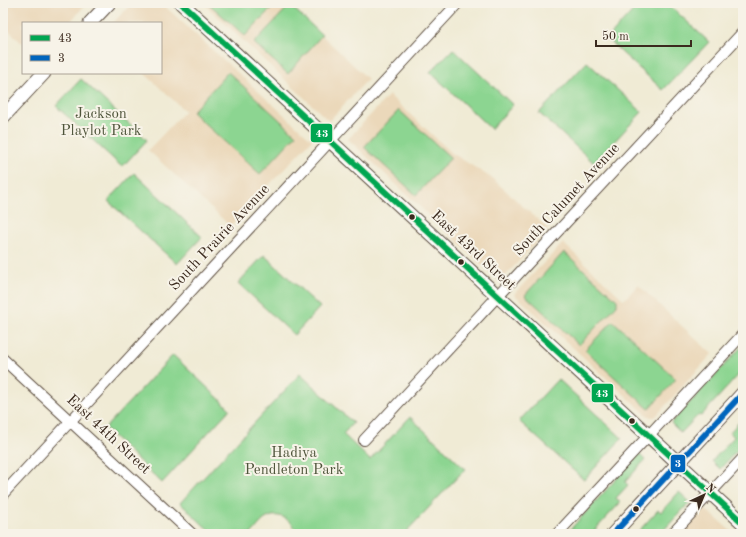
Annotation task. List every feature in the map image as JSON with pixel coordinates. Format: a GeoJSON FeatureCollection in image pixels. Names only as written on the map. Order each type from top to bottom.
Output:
{"type":"FeatureCollection","features":[{"type":"Feature","properties":{"kind":"street"},"geometry":{"type":"LineString","coordinates":[[91,22],[109,3]]}},
{"type":"Feature","properties":{"kind":"street","name":"East 43rd Street"},"geometry":{"type":"LineString","coordinates":[[182,3],[743,523]]}},
{"type":"Feature","properties":{"kind":"street","name":"South Prairie Avenue"},"geometry":{"type":"LineString","coordinates":[[3,494],[458,3]]}},
{"type":"Feature","properties":{"kind":"street","name":"South Calumet Avenue"},"geometry":{"type":"LineString","coordinates":[[364,440],[743,32]]}},
{"type":"Feature","properties":{"kind":"street"},"geometry":{"type":"LineString","coordinates":[[3,117],[43,74]]}},
{"type":"Feature","properties":{"kind":"street"},"geometry":{"type":"LineString","coordinates":[[557,534],[743,334]]}},
{"type":"Feature","properties":{"kind":"street","name":"East 44th Street"},"geometry":{"type":"LineString","coordinates":[[3,358],[192,534]]}},
{"type":"Feature","properties":{"kind":"street"},"geometry":{"type":"LineString","coordinates":[[613,534],[743,393]]}},
{"type":"Feature","properties":{"kind":"street"},"geometry":{"type":"LineString","coordinates":[[672,534],[743,458]]}},
{"type":"Feature","properties":{"kind":"shaded area"},"geometry":{"type":"Polygon","coordinates":[[[3,3],[87,3],[70,22],[22,22],[22,43],[3,25],[3,3]]]}},
{"type":"Feature","properties":{"kind":"shaded area"},"geometry":{"type":"Polygon","coordinates":[[[132,3],[161,3],[312,140],[230,226],[148,150],[185,111],[145,74],[162,74],[162,22],[114,22],[132,3]]]}},
{"type":"Feature","properties":{"kind":"shaded area"},"geometry":{"type":"Polygon","coordinates":[[[203,3],[288,3],[368,79],[329,121],[203,3]]]}},
{"type":"Feature","properties":{"kind":"shaded area"},"geometry":{"type":"Polygon","coordinates":[[[389,95],[452,153],[493,179],[548,229],[500,282],[348,139],[389,95]]]}},
{"type":"Feature","properties":{"kind":"shaded area"},"geometry":{"type":"Polygon","coordinates":[[[563,243],[624,300],[638,285],[712,354],[655,417],[647,415],[514,294],[563,243]]]}},
{"type":"Feature","properties":{"kind":"shaded area"},"geometry":{"type":"Polygon","coordinates":[[[705,510],[734,534],[682,534],[702,511],[705,510]]]}},
{"type":"Feature","properties":{"kind":"green space"},"geometry":{"type":"Polygon","coordinates":[[[208,3],[276,3],[245,36],[208,3]]]}},
{"type":"Feature","properties":{"kind":"green space"},"geometry":{"type":"Polygon","coordinates":[[[640,3],[667,3],[709,42],[663,90],[607,39],[640,3]]]}},
{"type":"Feature","properties":{"kind":"green space"},"geometry":{"type":"Polygon","coordinates":[[[290,5],[322,35],[288,74],[254,43],[290,5]]]}},
{"type":"Feature","properties":{"kind":"green space"},"geometry":{"type":"Polygon","coordinates":[[[453,49],[513,105],[491,129],[430,72],[453,49]]]}},
{"type":"Feature","properties":{"kind":"green space"},"geometry":{"type":"Polygon","coordinates":[[[587,62],[642,112],[594,163],[539,113],[587,62]]]}},
{"type":"Feature","properties":{"kind":"green space"},"geometry":{"type":"Polygon","coordinates":[[[228,72],[296,135],[260,174],[192,112],[228,72]]]}},
{"type":"Feature","properties":{"kind":"green space","name":"Jackson Playlot Park"},"geometry":{"type":"Polygon","coordinates":[[[81,79],[147,140],[122,167],[56,106],[81,79]]]}},
{"type":"Feature","properties":{"kind":"green space"},"geometry":{"type":"Polygon","coordinates":[[[399,110],[451,158],[416,195],[364,147],[399,110]]]}},
{"type":"Feature","properties":{"kind":"green space"},"geometry":{"type":"Polygon","coordinates":[[[134,173],[202,237],[177,264],[108,201],[134,173]]]}},
{"type":"Feature","properties":{"kind":"green space"},"geometry":{"type":"Polygon","coordinates":[[[564,252],[617,300],[617,305],[579,345],[525,295],[564,252]]]}},
{"type":"Feature","properties":{"kind":"green space"},"geometry":{"type":"Polygon","coordinates":[[[264,255],[320,307],[294,335],[238,283],[264,255]]]}},
{"type":"Feature","properties":{"kind":"green space"},"geometry":{"type":"Polygon","coordinates":[[[613,321],[676,379],[649,409],[585,350],[613,321]]]}},
{"type":"Feature","properties":{"kind":"green space"},"geometry":{"type":"Polygon","coordinates":[[[743,345],[743,370],[701,416],[698,415],[681,433],[671,423],[743,345]]]}},
{"type":"Feature","properties":{"kind":"green space"},"geometry":{"type":"Polygon","coordinates":[[[173,355],[230,409],[162,483],[105,428],[173,355]]]}},
{"type":"Feature","properties":{"kind":"green space","name":"Hadiya Pendleton Park"},"geometry":{"type":"Polygon","coordinates":[[[300,374],[353,423],[343,434],[370,460],[410,417],[465,469],[404,534],[296,534],[293,525],[286,518],[272,516],[265,519],[251,534],[213,534],[180,503],[300,374]]]}},
{"type":"Feature","properties":{"kind":"green space"},"geometry":{"type":"Polygon","coordinates":[[[558,379],[622,438],[584,480],[519,421],[558,379]]]}},
{"type":"Feature","properties":{"kind":"green space"},"geometry":{"type":"Polygon","coordinates":[[[743,418],[743,444],[720,469],[712,461],[734,437],[730,432],[743,418]]]}},
{"type":"Feature","properties":{"kind":"green space"},"geometry":{"type":"Polygon","coordinates":[[[639,454],[645,460],[625,482],[628,485],[616,498],[620,503],[591,534],[566,534],[639,454]]]}},
{"type":"Feature","properties":{"kind":"green space"},"geometry":{"type":"Polygon","coordinates":[[[679,492],[690,502],[660,534],[636,534],[658,510],[661,512],[679,492]]]}},
{"type":"Feature","properties":{"kind":"transit line","name":"43"},"geometry":{"type":"LineString","coordinates":[[181,3],[743,523]]}},
{"type":"Feature","properties":{"kind":"transit line","name":"3"},"geometry":{"type":"LineString","coordinates":[[613,534],[743,393]]}}]}
